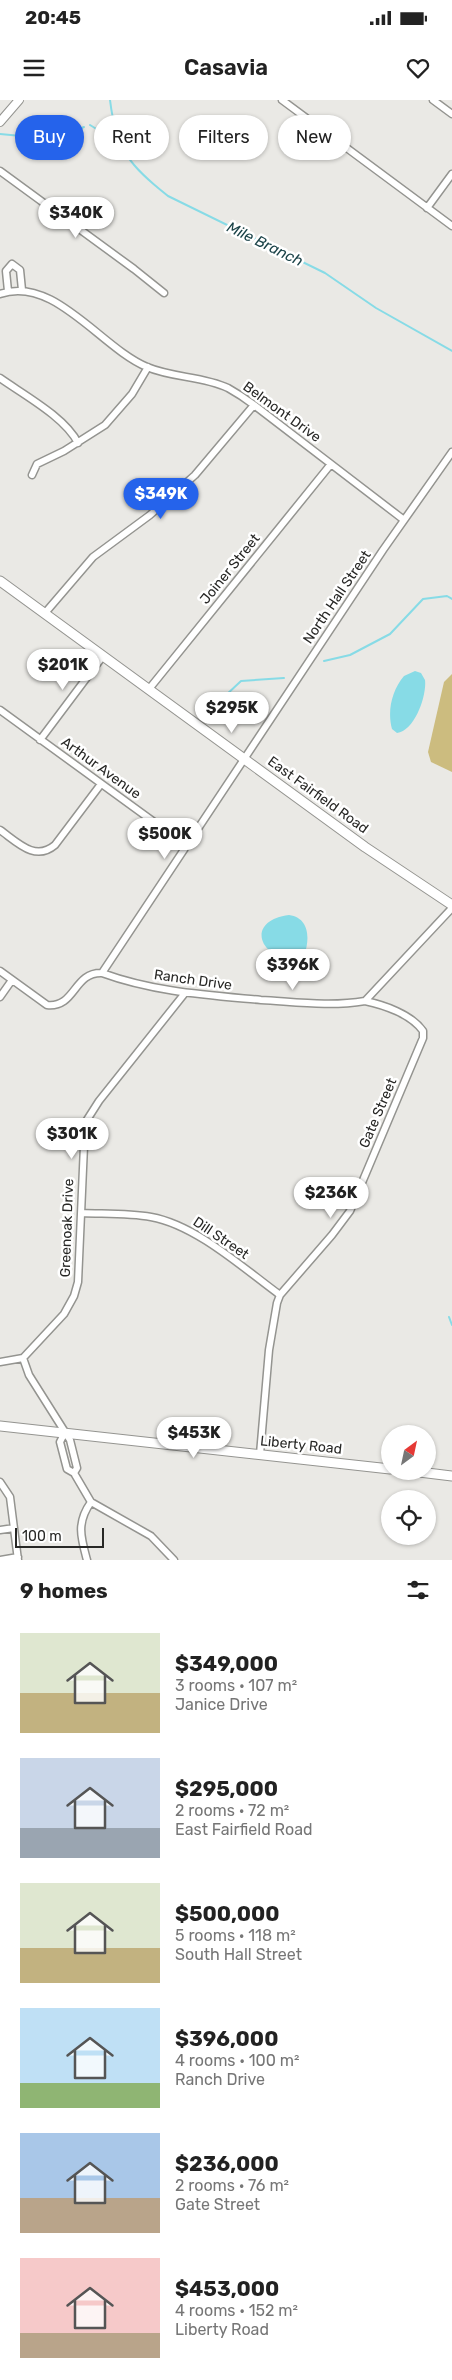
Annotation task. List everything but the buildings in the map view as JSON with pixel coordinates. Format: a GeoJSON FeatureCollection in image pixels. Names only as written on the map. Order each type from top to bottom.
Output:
{"type":"FeatureCollection","features":[{"type":"Feature","properties":{"kind":"main road","name":"East Fairfield Road"},"geometry":{"type":"LineString","coordinates":[[1,583],[452,907]]}},
{"type":"Feature","properties":{"kind":"main road","name":"Liberty Road"},"geometry":{"type":"LineString","coordinates":[[0,1426],[381,1468]]}},
{"type":"Feature","properties":{"kind":"main road"},"geometry":{"type":"LineString","coordinates":[[436,1474],[452,1476]]}},
{"type":"Feature","properties":{"kind":"street"},"geometry":{"type":"LineString","coordinates":[[0,122],[19,100]]}},
{"type":"Feature","properties":{"kind":"street"},"geometry":{"type":"LineString","coordinates":[[282,100],[452,226]]}},
{"type":"Feature","properties":{"kind":"street"},"geometry":{"type":"LineString","coordinates":[[433,100],[452,114]]}},
{"type":"Feature","properties":{"kind":"street"},"geometry":{"type":"LineString","coordinates":[[0,171],[164,293]]}},
{"type":"Feature","properties":{"kind":"street"},"geometry":{"type":"LineString","coordinates":[[427,208],[452,174]]}},
{"type":"Feature","properties":{"kind":"street"},"geometry":{"type":"LineString","coordinates":[[8,291],[6,272],[12,264],[20,270],[22,290]]}},
{"type":"Feature","properties":{"kind":"street","name":"Belmont Drive"},"geometry":{"type":"LineString","coordinates":[[0,294],[8,291],[22,290],[42,294],[122,352],[148,367],[167,374],[228,388],[254,405],[404,520]]}},
{"type":"Feature","properties":{"kind":"street"},"geometry":{"type":"LineString","coordinates":[[32,475],[37,464],[93,434],[118,412],[148,367]]}},
{"type":"Feature","properties":{"kind":"street"},"geometry":{"type":"LineString","coordinates":[[0,378],[54,416],[69,429],[78,443]]}},
{"type":"Feature","properties":{"kind":"street"},"geometry":{"type":"LineString","coordinates":[[45,614],[93,557],[156,510],[195,475],[254,405]]}},
{"type":"Feature","properties":{"kind":"street","name":"North Hall Street"},"geometry":{"type":"LineString","coordinates":[[102,973],[247,759],[251,749],[404,520],[452,452]]}},
{"type":"Feature","properties":{"kind":"street","name":"Joiner Street"},"geometry":{"type":"LineString","coordinates":[[149,689],[331,464]]}},
{"type":"Feature","properties":{"kind":"street"},"geometry":{"type":"LineString","coordinates":[[40,740],[103,656]]}},
{"type":"Feature","properties":{"kind":"street","name":"Arthur Avenue"},"geometry":{"type":"LineString","coordinates":[[0,710],[187,846]]}},
{"type":"Feature","properties":{"kind":"street"},"geometry":{"type":"LineString","coordinates":[[0,830],[28,850],[45,851],[55,845],[101,784]]}},
{"type":"Feature","properties":{"kind":"street"},"geometry":{"type":"LineString","coordinates":[[364,1002],[452,907]]}},
{"type":"Feature","properties":{"kind":"street"},"geometry":{"type":"LineString","coordinates":[[0,972],[47,1005],[55,1006],[63,1003],[86,976],[93,973],[102,973]]}},
{"type":"Feature","properties":{"kind":"street","name":"Ranch Drive"},"geometry":{"type":"LineString","coordinates":[[102,973],[158,989],[185,993],[321,1004],[364,1002]]}},
{"type":"Feature","properties":{"kind":"street"},"geometry":{"type":"LineString","coordinates":[[0,997],[12,980]]}},
{"type":"Feature","properties":{"kind":"street","name":"Greenoak Drive"},"geometry":{"type":"LineString","coordinates":[[23,1358],[64,1314],[76,1292],[82,1213],[85,1123],[99,1101],[185,993]]}},
{"type":"Feature","properties":{"kind":"street","name":"Gate Street"},"geometry":{"type":"LineString","coordinates":[[260,1454],[269,1350],[280,1294],[350,1211],[423,1038],[423,1031],[412,1020],[383,1006],[364,1002]]}},
{"type":"Feature","properties":{"kind":"street","name":"Dill Street"},"geometry":{"type":"LineString","coordinates":[[82,1213],[152,1217],[180,1226],[210,1244],[280,1294]]}},
{"type":"Feature","properties":{"kind":"street"},"geometry":{"type":"LineString","coordinates":[[0,1362],[23,1358],[29,1375],[70,1440],[77,1468],[74,1473]]}},
{"type":"Feature","properties":{"kind":"street"},"geometry":{"type":"LineString","coordinates":[[65,1432],[60,1442],[67,1468],[74,1473],[91,1502],[140,1528],[161,1545],[174,1560]]}},
{"type":"Feature","properties":{"kind":"street"},"geometry":{"type":"LineString","coordinates":[[0,1482],[10,1497],[18,1558],[0,1560]]}},
{"type":"Feature","properties":{"kind":"street"},"geometry":{"type":"LineString","coordinates":[[86,1560],[80,1526],[82,1516],[91,1502]]}},
{"type":"Feature","properties":{"kind":"street"},"geometry":{"type":"LineString","coordinates":[[0,1530],[14,1528]]}},
{"type":"Feature","properties":{"kind":"shaded area"},"geometry":{"type":"Polygon","coordinates":[[[452,674],[452,772],[431,762],[428,752],[444,682],[452,674]]]}},
{"type":"Feature","properties":{"kind":"water"},"geometry":{"type":"Polygon","coordinates":[[[415,671],[421,673],[425,680],[422,703],[409,726],[397,733],[392,729],[390,715],[394,694],[404,676],[415,671]]]}},
{"type":"Feature","properties":{"kind":"water"},"geometry":{"type":"Polygon","coordinates":[[[289,915],[301,920],[307,930],[304,956],[291,958],[279,956],[270,951],[264,943],[262,934],[265,926],[273,919],[289,915]]]}},
{"type":"Feature","properties":{"kind":"waterway","name":"Mile Branch"},"geometry":{"type":"LineString","coordinates":[[110,100],[116,132],[127,156],[144,175],[168,196],[325,273],[376,308],[452,351]]}},
{"type":"Feature","properties":{"kind":"waterway","name":"Mile Branch"},"geometry":{"type":"LineString","coordinates":[[90,125],[94,127]]}},
{"type":"Feature","properties":{"kind":"waterway","name":"Mile Branch"},"geometry":{"type":"LineString","coordinates":[[0,134],[15,135]]}},
{"type":"Feature","properties":{"kind":"waterway"},"geometry":{"type":"LineString","coordinates":[[324,661],[350,655],[390,634],[423,599],[447,596],[452,599]]}},
{"type":"Feature","properties":{"kind":"waterway"},"geometry":{"type":"LineString","coordinates":[[209,698],[225,696],[241,681],[284,678]]}},
{"type":"Feature","properties":{"kind":"waterway"},"geometry":{"type":"LineString","coordinates":[[449,1317],[452,1325]]}}]}
